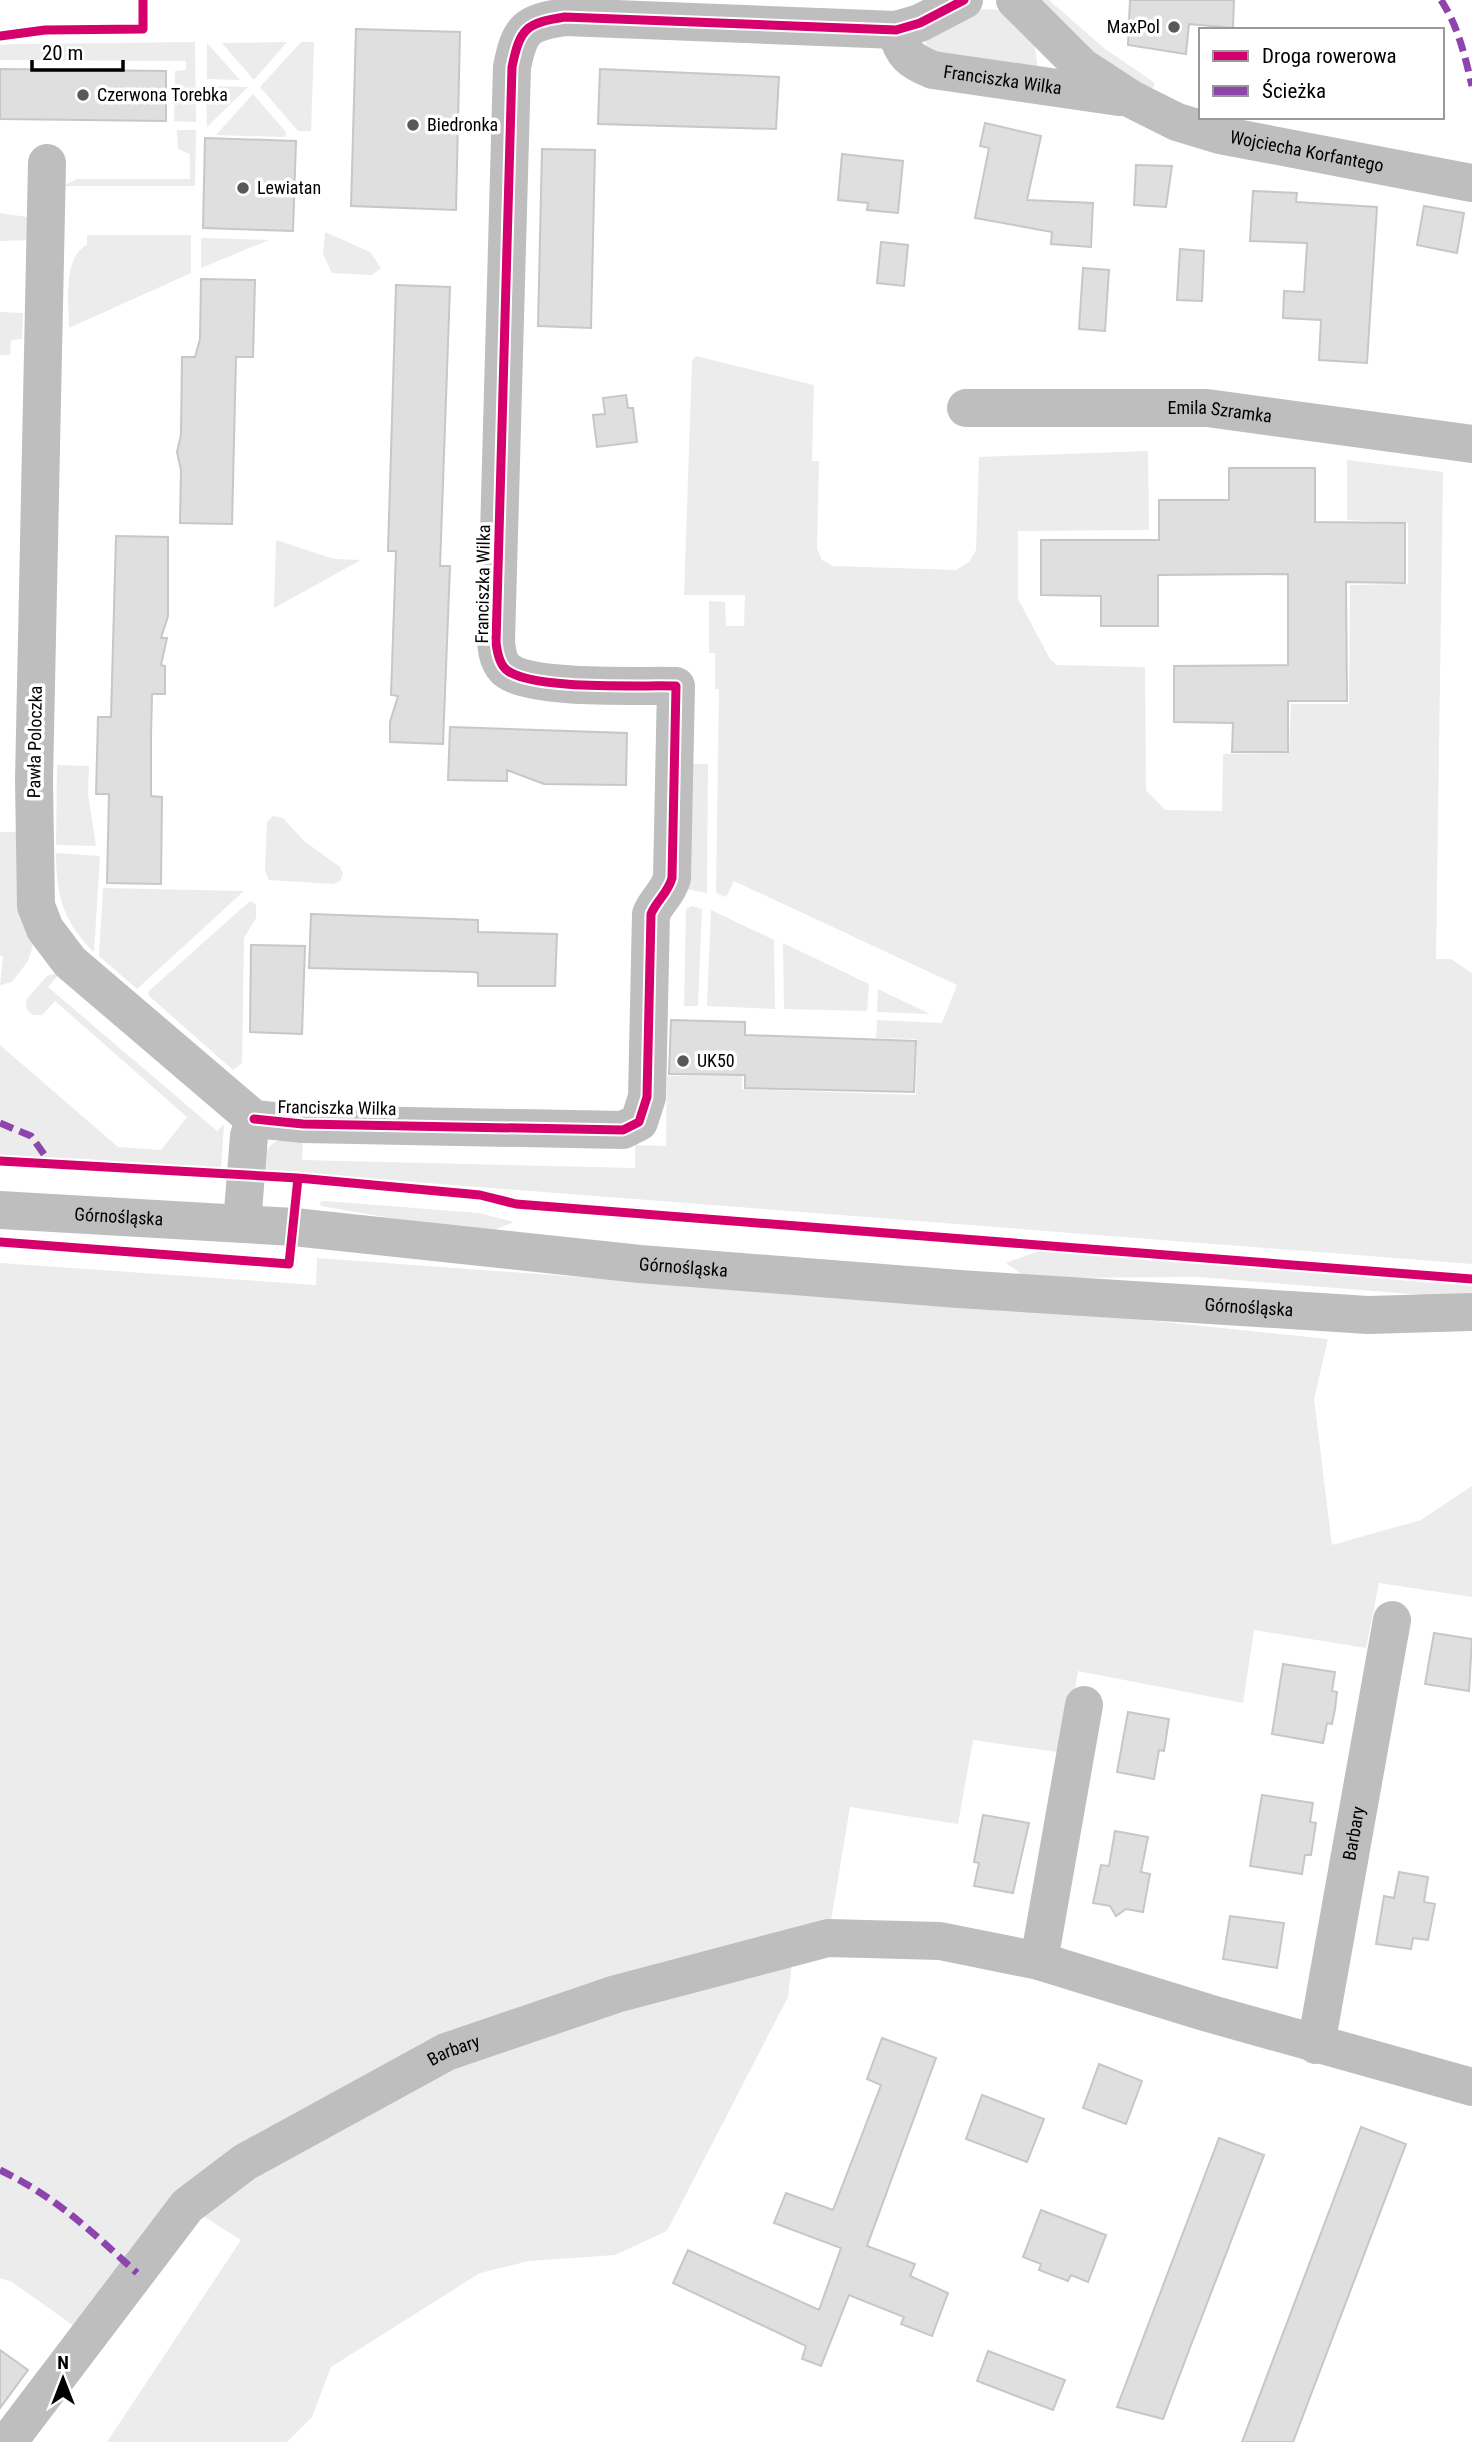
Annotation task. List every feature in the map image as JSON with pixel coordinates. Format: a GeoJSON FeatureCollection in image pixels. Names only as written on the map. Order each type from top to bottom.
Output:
{"type":"FeatureCollection","features":[{"type":"Feature","properties":{"kind":"street","name":"Franciszka Wilka"},"geometry":{"type":"LineString","coordinates":[[254,1119],[303,1124],[623,1130],[639,1122],[647,1097],[651,914],[655,904],[669,889],[672,878],[676,686],[534,681],[505,670],[498,658],[496,642],[512,67],[518,40],[536,22],[565,17],[897,30],[920,23],[964,0]]}},
{"type":"Feature","properties":{"kind":"street","name":"Wojciecha Korfantego"},"geometry":{"type":"LineString","coordinates":[[1015,0],[1083,67],[1131,99],[1177,122],[1220,135],[1472,183]]}},
{"type":"Feature","properties":{"kind":"street","name":"Franciszka Wilka"},"geometry":{"type":"LineString","coordinates":[[897,30],[901,50],[912,61],[933,70],[1131,99]]}},
{"type":"Feature","properties":{"kind":"street","name":"Pawła Poloczka"},"geometry":{"type":"LineString","coordinates":[[47,163],[34,780],[36,906],[46,929],[70,962],[254,1119]]}},
{"type":"Feature","properties":{"kind":"street","name":"Emila Szramka"},"geometry":{"type":"LineString","coordinates":[[966,408],[1207,408],[1472,444]]}},
{"type":"Feature","properties":{"kind":"street"},"geometry":{"type":"LineString","coordinates":[[242,1224],[249,1136],[254,1119]]}},
{"type":"Feature","properties":{"kind":"street","name":"Górnośląska"},"geometry":{"type":"LineString","coordinates":[[0,1210],[302,1228],[613,1261],[904,1285],[1368,1315],[1472,1330]]}},
{"type":"Feature","properties":{"kind":"street","name":"Górnośląska"},"geometry":{"type":"LineString","coordinates":[[1368,1315],[1472,1312]]}},
{"type":"Feature","properties":{"kind":"street","name":"Barbary"},"geometry":{"type":"LineString","coordinates":[[1316,2045],[1392,1620]]}},
{"type":"Feature","properties":{"kind":"street"},"geometry":{"type":"LineString","coordinates":[[1039,1961],[1084,1705]]}},
{"type":"Feature","properties":{"kind":"street","name":"Barbary"},"geometry":{"type":"LineString","coordinates":[[8,2442],[187,2206],[245,2162],[446,2052],[616,1994],[828,1938],[940,1941],[1039,1961],[1316,2045],[1472,2087]]}},
{"type":"Feature","properties":{"kind":"shaded area"},"geometry":{"type":"Polygon","coordinates":[[[1035,0],[1049,0],[1105,49],[1155,83],[1152,90],[1091,53],[1035,0]]]}},
{"type":"Feature","properties":{"kind":"shaded area"},"geometry":{"type":"Polygon","coordinates":[[[983,9],[1002,10],[1034,43],[1038,67],[925,50],[926,40],[931,34],[983,9]]]}},
{"type":"Feature","properties":{"kind":"shaded area"},"geometry":{"type":"Polygon","coordinates":[[[195,42],[196,122],[174,121],[175,71],[186,70],[186,61],[0,60],[0,45],[195,42]]]}},
{"type":"Feature","properties":{"kind":"shaded area"},"geometry":{"type":"Polygon","coordinates":[[[287,42],[254,80],[222,43],[287,42]]]}},
{"type":"Feature","properties":{"kind":"shaded area"},"geometry":{"type":"Polygon","coordinates":[[[301,42],[314,42],[311,131],[298,131],[260,87],[301,42]]]}},
{"type":"Feature","properties":{"kind":"shaded area"},"geometry":{"type":"Polygon","coordinates":[[[207,43],[240,80],[207,79],[207,43]]]}},
{"type":"Feature","properties":{"kind":"shaded area"},"geometry":{"type":"Polygon","coordinates":[[[206,86],[248,87],[207,127],[206,86]]]}},
{"type":"Feature","properties":{"kind":"shaded area"},"geometry":{"type":"Polygon","coordinates":[[[253,94],[286,132],[285,137],[216,135],[253,94]]]}},
{"type":"Feature","properties":{"kind":"shaded area"},"geometry":{"type":"Polygon","coordinates":[[[177,130],[196,130],[195,186],[63,186],[77,179],[190,179],[190,154],[178,149],[177,130]]]}},
{"type":"Feature","properties":{"kind":"shaded area"},"geometry":{"type":"Polygon","coordinates":[[[0,213],[27,217],[32,240],[0,241],[0,213]]]}},
{"type":"Feature","properties":{"kind":"shaded area"},"geometry":{"type":"Polygon","coordinates":[[[325,232],[370,252],[381,268],[372,275],[332,273],[323,254],[325,232]]]}},
{"type":"Feature","properties":{"kind":"shaded area"},"geometry":{"type":"Polygon","coordinates":[[[87,235],[191,235],[191,273],[69,328],[70,270],[79,251],[87,245],[87,235]]]}},
{"type":"Feature","properties":{"kind":"shaded area"},"geometry":{"type":"Polygon","coordinates":[[[201,238],[269,240],[201,268],[201,238]]]}},
{"type":"Feature","properties":{"kind":"shaded area"},"geometry":{"type":"Polygon","coordinates":[[[0,312],[23,313],[22,339],[11,340],[10,355],[0,355],[0,312]]]}},
{"type":"Feature","properties":{"kind":"shaded area"},"geometry":{"type":"Polygon","coordinates":[[[696,356],[814,385],[812,461],[819,461],[817,548],[822,560],[833,566],[956,570],[969,562],[976,550],[979,457],[1148,451],[1149,530],[1018,531],[1018,599],[1050,659],[1057,665],[1145,667],[1146,790],[1165,810],[1222,811],[1223,754],[1289,753],[1291,704],[1349,704],[1350,585],[1408,584],[1408,523],[1347,520],[1347,460],[1443,472],[1436,959],[1451,959],[1472,973],[1472,1264],[260,1170],[265,1153],[273,1144],[285,1139],[303,1138],[302,1160],[635,1168],[635,1145],[666,1146],[667,1076],[742,1076],[742,1089],[916,1095],[917,1039],[876,1038],[877,1020],[942,1023],[957,985],[734,881],[726,897],[716,893],[719,689],[715,689],[715,653],[709,653],[709,601],[725,602],[726,626],[744,626],[745,595],[684,595],[692,361],[696,356]]]}},
{"type":"Feature","properties":{"kind":"shaded area"},"geometry":{"type":"Polygon","coordinates":[[[276,540],[334,559],[361,560],[274,608],[276,540]]]}},
{"type":"Feature","properties":{"kind":"shaded area"},"geometry":{"type":"Polygon","coordinates":[[[687,764],[708,764],[707,893],[686,889],[687,764]]]}},
{"type":"Feature","properties":{"kind":"shaded area"},"geometry":{"type":"Polygon","coordinates":[[[57,765],[89,766],[88,794],[96,846],[56,845],[57,765]]]}},
{"type":"Feature","properties":{"kind":"shaded area"},"geometry":{"type":"Polygon","coordinates":[[[273,816],[283,818],[304,841],[340,867],[343,874],[340,881],[333,884],[269,880],[265,870],[267,822],[273,816]]]}},
{"type":"Feature","properties":{"kind":"shaded area"},"geometry":{"type":"Polygon","coordinates":[[[0,832],[20,832],[34,935],[28,961],[12,982],[0,985],[3,957],[0,955],[0,832]]]}},
{"type":"Feature","properties":{"kind":"shaded area"},"geometry":{"type":"Polygon","coordinates":[[[56,853],[100,856],[94,952],[75,930],[63,907],[56,853]]]}},
{"type":"Feature","properties":{"kind":"shaded area"},"geometry":{"type":"Polygon","coordinates":[[[103,888],[244,891],[137,989],[99,956],[103,888]]]}},
{"type":"Feature","properties":{"kind":"shaded area"},"geometry":{"type":"Polygon","coordinates":[[[250,901],[256,904],[256,918],[244,938],[242,1063],[233,1070],[148,995],[149,991],[250,901]]]}},
{"type":"Feature","properties":{"kind":"shaded area"},"geometry":{"type":"Polygon","coordinates":[[[692,906],[702,909],[698,1006],[684,1006],[686,909],[692,906]]]}},
{"type":"Feature","properties":{"kind":"shaded area"},"geometry":{"type":"Polygon","coordinates":[[[711,910],[774,940],[775,1009],[707,1006],[711,910]]]}},
{"type":"Feature","properties":{"kind":"shaded area"},"geometry":{"type":"Polygon","coordinates":[[[783,943],[869,984],[867,1011],[784,1009],[783,943]]]}},
{"type":"Feature","properties":{"kind":"shaded area"},"geometry":{"type":"Polygon","coordinates":[[[61,972],[48,987],[217,1131],[224,1124],[221,1169],[85,1159],[0,1158],[0,1045],[118,1147],[161,1150],[187,1117],[55,1001],[42,1015],[33,1015],[27,1010],[26,1000],[47,976],[61,972]]]}},
{"type":"Feature","properties":{"kind":"shaded area"},"geometry":{"type":"Polygon","coordinates":[[[878,989],[930,1014],[877,1012],[878,989]]]}},
{"type":"Feature","properties":{"kind":"shaded area"},"geometry":{"type":"Polygon","coordinates":[[[320,1202],[479,1213],[514,1222],[484,1234],[321,1206],[320,1202]]]}},
{"type":"Feature","properties":{"kind":"shaded area"},"geometry":{"type":"Polygon","coordinates":[[[1041,1250],[1472,1286],[1472,1299],[1199,1277],[1027,1278],[1006,1263],[1041,1250]]]}},
{"type":"Feature","properties":{"kind":"shaded area"},"geometry":{"type":"Polygon","coordinates":[[[317,1258],[1088,1314],[1328,1339],[1314,1399],[1332,1545],[1421,1520],[1472,1486],[1472,1597],[1379,1583],[1366,1648],[1254,1630],[1243,1703],[1078,1671],[1064,1753],[973,1740],[958,1824],[850,1807],[831,1921],[793,1955],[788,1997],[667,2231],[615,2255],[529,2261],[480,2273],[331,2367],[312,2417],[287,2442],[107,2442],[241,2240],[187,2206],[74,2326],[12,2282],[0,2278],[0,1263],[316,1285],[317,1258]]]}},
{"type":"Feature","properties":{"kind":"building"},"geometry":{"type":"Polygon","coordinates":[[[1130,0],[1234,0],[1233,28],[1189,24],[1186,54],[1128,45],[1130,0]]]}},
{"type":"Feature","properties":{"kind":"building"},"geometry":{"type":"Polygon","coordinates":[[[356,29],[460,32],[456,210],[351,206],[356,29]]]}},
{"type":"Feature","properties":{"kind":"building","name":"Czerwona Torebka"},"geometry":{"type":"Polygon","coordinates":[[[0,69],[166,71],[166,121],[0,119],[0,69]]]}},
{"type":"Feature","properties":{"kind":"building"},"geometry":{"type":"Polygon","coordinates":[[[600,69],[779,77],[776,129],[598,124],[600,69]]]}},
{"type":"Feature","properties":{"kind":"building"},"geometry":{"type":"Polygon","coordinates":[[[985,123],[1041,136],[1027,200],[1093,203],[1091,247],[1051,244],[1052,232],[975,218],[989,148],[980,146],[985,123]]]}},
{"type":"Feature","properties":{"kind":"building"},"geometry":{"type":"Polygon","coordinates":[[[205,138],[296,141],[293,231],[203,228],[205,138]]]}},
{"type":"Feature","properties":{"kind":"building"},"geometry":{"type":"Polygon","coordinates":[[[542,149],[595,150],[591,328],[538,326],[542,149]]]}},
{"type":"Feature","properties":{"kind":"building"},"geometry":{"type":"Polygon","coordinates":[[[842,154],[903,161],[898,213],[867,210],[868,203],[838,200],[842,154]]]}},
{"type":"Feature","properties":{"kind":"building"},"geometry":{"type":"Polygon","coordinates":[[[1136,165],[1172,166],[1166,207],[1134,205],[1136,165]]]}},
{"type":"Feature","properties":{"kind":"building"},"geometry":{"type":"Polygon","coordinates":[[[1253,191],[1297,193],[1296,202],[1377,207],[1367,363],[1319,360],[1321,320],[1283,318],[1284,291],[1304,292],[1307,243],[1250,241],[1253,191]]]}},
{"type":"Feature","properties":{"kind":"building"},"geometry":{"type":"Polygon","coordinates":[[[1424,206],[1464,213],[1457,253],[1417,245],[1424,206]]]}},
{"type":"Feature","properties":{"kind":"building"},"geometry":{"type":"Polygon","coordinates":[[[881,242],[908,245],[904,286],[877,283],[881,242]]]}},
{"type":"Feature","properties":{"kind":"building"},"geometry":{"type":"Polygon","coordinates":[[[1180,249],[1204,251],[1202,301],[1177,300],[1180,249]]]}},
{"type":"Feature","properties":{"kind":"building"},"geometry":{"type":"Polygon","coordinates":[[[1083,268],[1109,270],[1105,331],[1079,329],[1083,268]]]}},
{"type":"Feature","properties":{"kind":"building"},"geometry":{"type":"Polygon","coordinates":[[[201,279],[255,280],[253,357],[236,357],[232,524],[180,523],[181,470],[177,452],[181,435],[182,357],[195,357],[200,339],[201,279]]]}},
{"type":"Feature","properties":{"kind":"building"},"geometry":{"type":"Polygon","coordinates":[[[396,285],[450,287],[440,566],[450,566],[443,744],[390,742],[390,722],[398,696],[391,695],[396,551],[388,551],[396,285]]]}},
{"type":"Feature","properties":{"kind":"building"},"geometry":{"type":"Polygon","coordinates":[[[626,395],[628,408],[633,408],[637,442],[597,447],[593,415],[605,414],[603,398],[626,395]]]}},
{"type":"Feature","properties":{"kind":"building"},"geometry":{"type":"Polygon","coordinates":[[[1229,468],[1315,468],[1315,522],[1405,523],[1405,583],[1346,582],[1347,701],[1288,701],[1288,752],[1232,752],[1233,723],[1174,722],[1174,666],[1288,665],[1288,574],[1158,575],[1158,626],[1101,626],[1101,596],[1041,595],[1041,540],[1159,540],[1159,500],[1229,500],[1229,468]]]}},
{"type":"Feature","properties":{"kind":"building"},"geometry":{"type":"Polygon","coordinates":[[[116,536],[168,537],[168,616],[161,638],[167,638],[161,665],[165,666],[165,694],[152,694],[151,736],[151,796],[162,797],[161,884],[107,883],[109,794],[96,794],[98,717],[111,717],[116,536]]]}},
{"type":"Feature","properties":{"kind":"building"},"geometry":{"type":"Polygon","coordinates":[[[450,727],[627,733],[626,785],[544,784],[507,770],[507,781],[448,780],[450,727]]]}},
{"type":"Feature","properties":{"kind":"building"},"geometry":{"type":"Polygon","coordinates":[[[311,914],[478,920],[478,932],[557,934],[555,986],[478,986],[478,973],[475,972],[309,968],[311,914]]]}},
{"type":"Feature","properties":{"kind":"building"},"geometry":{"type":"Polygon","coordinates":[[[251,945],[305,946],[302,1034],[250,1032],[251,945]]]}},
{"type":"Feature","properties":{"kind":"building"},"geometry":{"type":"Polygon","coordinates":[[[671,1020],[745,1022],[745,1035],[916,1041],[914,1092],[745,1088],[745,1075],[669,1074],[671,1020]]]}},
{"type":"Feature","properties":{"kind":"building"},"geometry":{"type":"Polygon","coordinates":[[[1434,1633],[1472,1639],[1469,1691],[1425,1684],[1434,1633]]]}},
{"type":"Feature","properties":{"kind":"building"},"geometry":{"type":"Polygon","coordinates":[[[1283,1664],[1335,1672],[1332,1691],[1337,1692],[1335,1709],[1332,1724],[1327,1723],[1323,1743],[1272,1734],[1283,1664]]]}},
{"type":"Feature","properties":{"kind":"building"},"geometry":{"type":"Polygon","coordinates":[[[1128,1712],[1169,1719],[1164,1751],[1159,1750],[1154,1779],[1117,1772],[1128,1712]]]}},
{"type":"Feature","properties":{"kind":"building"},"geometry":{"type":"Polygon","coordinates":[[[1262,1795],[1313,1803],[1310,1822],[1316,1823],[1311,1855],[1305,1855],[1302,1874],[1250,1866],[1262,1795]]]}},
{"type":"Feature","properties":{"kind":"building"},"geometry":{"type":"Polygon","coordinates":[[[983,1815],[1029,1823],[1013,1893],[974,1886],[979,1863],[974,1862],[983,1815]]]}},
{"type":"Feature","properties":{"kind":"building"},"geometry":{"type":"Polygon","coordinates":[[[1115,1831],[1148,1837],[1141,1872],[1150,1874],[1143,1912],[1126,1909],[1116,1916],[1110,1906],[1093,1903],[1101,1865],[1109,1866],[1115,1831]]]}},
{"type":"Feature","properties":{"kind":"building"},"geometry":{"type":"Polygon","coordinates":[[[1399,1872],[1428,1877],[1424,1902],[1435,1904],[1428,1940],[1413,1938],[1411,1949],[1376,1944],[1384,1896],[1394,1898],[1399,1872]]]}},
{"type":"Feature","properties":{"kind":"building"},"geometry":{"type":"Polygon","coordinates":[[[1230,1916],[1284,1923],[1277,1968],[1223,1959],[1230,1916]]]}},
{"type":"Feature","properties":{"kind":"building"},"geometry":{"type":"Polygon","coordinates":[[[882,2038],[936,2058],[867,2246],[915,2264],[910,2276],[948,2293],[932,2336],[901,2324],[904,2317],[849,2295],[821,2366],[802,2359],[806,2346],[673,2283],[688,2250],[819,2310],[841,2248],[774,2223],[786,2193],[833,2210],[881,2085],[867,2079],[882,2038]]]}},
{"type":"Feature","properties":{"kind":"building"},"geometry":{"type":"Polygon","coordinates":[[[1099,2064],[1142,2081],[1126,2124],[1083,2108],[1099,2064]]]}},
{"type":"Feature","properties":{"kind":"building"},"geometry":{"type":"Polygon","coordinates":[[[982,2095],[1044,2119],[1027,2162],[966,2139],[982,2095]]]}},
{"type":"Feature","properties":{"kind":"building"},"geometry":{"type":"Polygon","coordinates":[[[1361,2127],[1406,2144],[1293,2442],[1242,2442],[1361,2127]]]}},
{"type":"Feature","properties":{"kind":"building"},"geometry":{"type":"Polygon","coordinates":[[[1219,2138],[1264,2155],[1163,2419],[1117,2407],[1219,2138]]]}},
{"type":"Feature","properties":{"kind":"building"},"geometry":{"type":"Polygon","coordinates":[[[1041,2210],[1106,2235],[1088,2282],[1071,2275],[1068,2281],[1039,2270],[1041,2264],[1023,2257],[1041,2210]]]}},
{"type":"Feature","properties":{"kind":"building"},"geometry":{"type":"Polygon","coordinates":[[[0,2350],[28,2370],[0,2408],[0,2350]]]}},
{"type":"Feature","properties":{"kind":"building"},"geometry":{"type":"Polygon","coordinates":[[[988,2351],[1065,2380],[1053,2410],[977,2381],[988,2351]]]}},
{"type":"Feature","properties":{"kind":"marked path"},"geometry":{"type":"LineString","coordinates":[[1441,0],[1464,52],[1472,86]]}},
{"type":"Feature","properties":{"kind":"marked path"},"geometry":{"type":"LineString","coordinates":[[0,1123],[31,1136],[51,1164]]}},
{"type":"Feature","properties":{"kind":"marked path"},"geometry":{"type":"LineString","coordinates":[[0,2170],[56,2204],[137,2273]]}},
{"type":"Feature","properties":{"kind":"cycle path"},"geometry":{"type":"LineString","coordinates":[[0,36],[45,30],[143,29],[143,0]]}},
{"type":"Feature","properties":{"kind":"cycle path"},"geometry":{"type":"LineString","coordinates":[[254,1119],[303,1124],[623,1130],[639,1122],[647,1097],[651,914],[672,878],[676,686],[563,684],[521,677],[502,665],[496,646],[512,67],[522,36],[533,25],[565,17],[896,30],[920,23],[964,0]]}},
{"type":"Feature","properties":{"kind":"cycle path"},"geometry":{"type":"LineString","coordinates":[[0,1161],[298,1178],[480,1195],[516,1204],[1472,1279]]}},
{"type":"Feature","properties":{"kind":"cycle path"},"geometry":{"type":"LineString","coordinates":[[0,1242],[289,1264],[298,1178]]}},
{"type":"Feature","properties":{"kind":"place","name":"MaxPol"},"geometry":{"type":"Point","coordinates":[1174,27]}},
{"type":"Feature","properties":{"kind":"place","name":"Czerwona Torebka"},"geometry":{"type":"Point","coordinates":[83,95]}},
{"type":"Feature","properties":{"kind":"place","name":"Biedronka"},"geometry":{"type":"Point","coordinates":[413,125]}},
{"type":"Feature","properties":{"kind":"place","name":"Lewiatan"},"geometry":{"type":"Point","coordinates":[243,188]}},
{"type":"Feature","properties":{"kind":"place","name":"UK50"},"geometry":{"type":"Point","coordinates":[683,1061]}}]}
